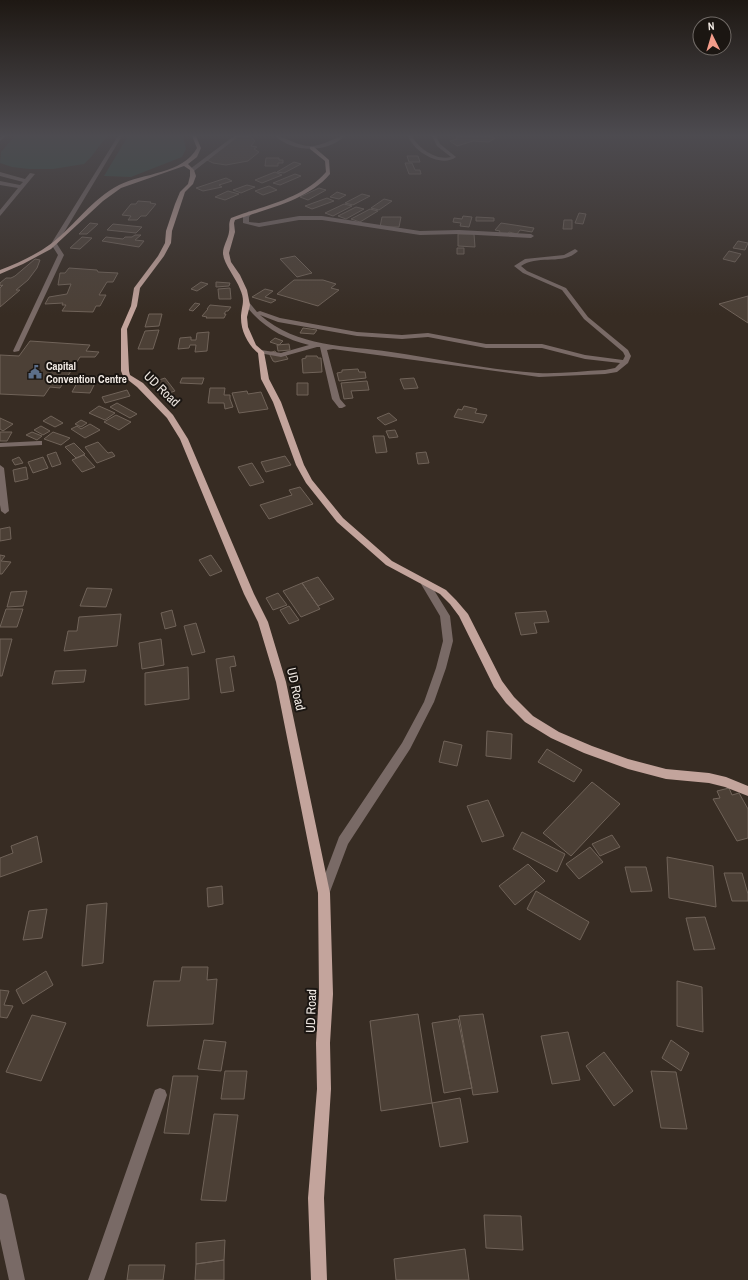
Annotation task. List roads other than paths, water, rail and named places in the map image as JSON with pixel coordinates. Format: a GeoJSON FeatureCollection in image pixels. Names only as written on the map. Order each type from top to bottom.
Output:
{"type":"FeatureCollection","features":[{"type":"Feature","properties":{"kind":"main road"},"geometry":{"type":"LineString","coordinates":[[0,272],[54,244],[88,211],[108,196]]}},
{"type":"Feature","properties":{"kind":"main road","name":"UD Road"},"geometry":{"type":"LineString","coordinates":[[181,196],[169,231],[168,243],[157,262],[137,288],[134,306],[124,329],[125,371],[128,378],[140,385],[170,416],[184,439],[249,594],[263,622],[281,682],[324,892],[326,994],[323,1043],[324,1089],[316,1198],[319,1280]]}},
{"type":"Feature","properties":{"kind":"main road"},"geometry":{"type":"LineString","coordinates":[[299,196],[249,213],[231,221],[232,232],[226,253],[228,262],[238,276],[244,290],[246,302],[244,317],[245,327],[253,346],[261,352],[265,379],[277,402],[300,465],[310,481],[340,520],[370,548],[389,563],[443,592],[458,608],[463,614],[498,684],[510,700],[529,719],[561,738],[588,750],[628,764],[666,774],[709,778],[726,782],[748,791]]}},
{"type":"Feature","properties":{"kind":"street"},"geometry":{"type":"LineString","coordinates":[[0,214],[15,196]]}},
{"type":"Feature","properties":{"kind":"street"},"geometry":{"type":"LineString","coordinates":[[16,351],[61,255],[54,244],[83,196]]}},
{"type":"Feature","properties":{"kind":"street"},"geometry":{"type":"LineString","coordinates":[[249,213],[246,217],[246,223],[259,225],[299,218],[322,218],[420,233],[459,232],[531,236]]}},
{"type":"Feature","properties":{"kind":"street"},"geometry":{"type":"LineString","coordinates":[[323,348],[392,354],[457,365],[539,375],[605,372],[617,370],[626,362],[628,356],[626,351],[586,318],[564,290],[557,285],[525,272],[517,266],[521,262],[530,260],[564,257],[572,254],[574,251]]}},
{"type":"Feature","properties":{"kind":"street"},"geometry":{"type":"LineString","coordinates":[[246,302],[258,317],[287,336],[315,345],[324,346],[323,348],[336,399],[342,406]]}},
{"type":"Feature","properties":{"kind":"street"},"geometry":{"type":"LineString","coordinates":[[252,310],[278,320],[357,334],[395,337],[428,335],[486,346],[542,346],[585,358],[626,362]]}},
{"type":"Feature","properties":{"kind":"street"},"geometry":{"type":"LineString","coordinates":[[261,352],[281,355],[315,345]]}},
{"type":"Feature","properties":{"kind":"street"},"geometry":{"type":"LineString","coordinates":[[0,445],[39,442]]}},
{"type":"Feature","properties":{"kind":"street"},"geometry":{"type":"LineString","coordinates":[[0,468],[5,511]]}},
{"type":"Feature","properties":{"kind":"street"},"geometry":{"type":"LineString","coordinates":[[324,892],[342,840],[406,746],[428,702],[441,668],[448,641],[445,616],[426,584]]}},
{"type":"Feature","properties":{"kind":"street"},"geometry":{"type":"LineString","coordinates":[[96,1280],[160,1095]]}},
{"type":"Feature","properties":{"kind":"street"},"geometry":{"type":"LineString","coordinates":[[0,1201],[17,1280]]}},
{"type":"Feature","properties":{"kind":"place","name":"Capital Convention Centre"},"geometry":{"type":"Point","coordinates":[35,372]}}]}
